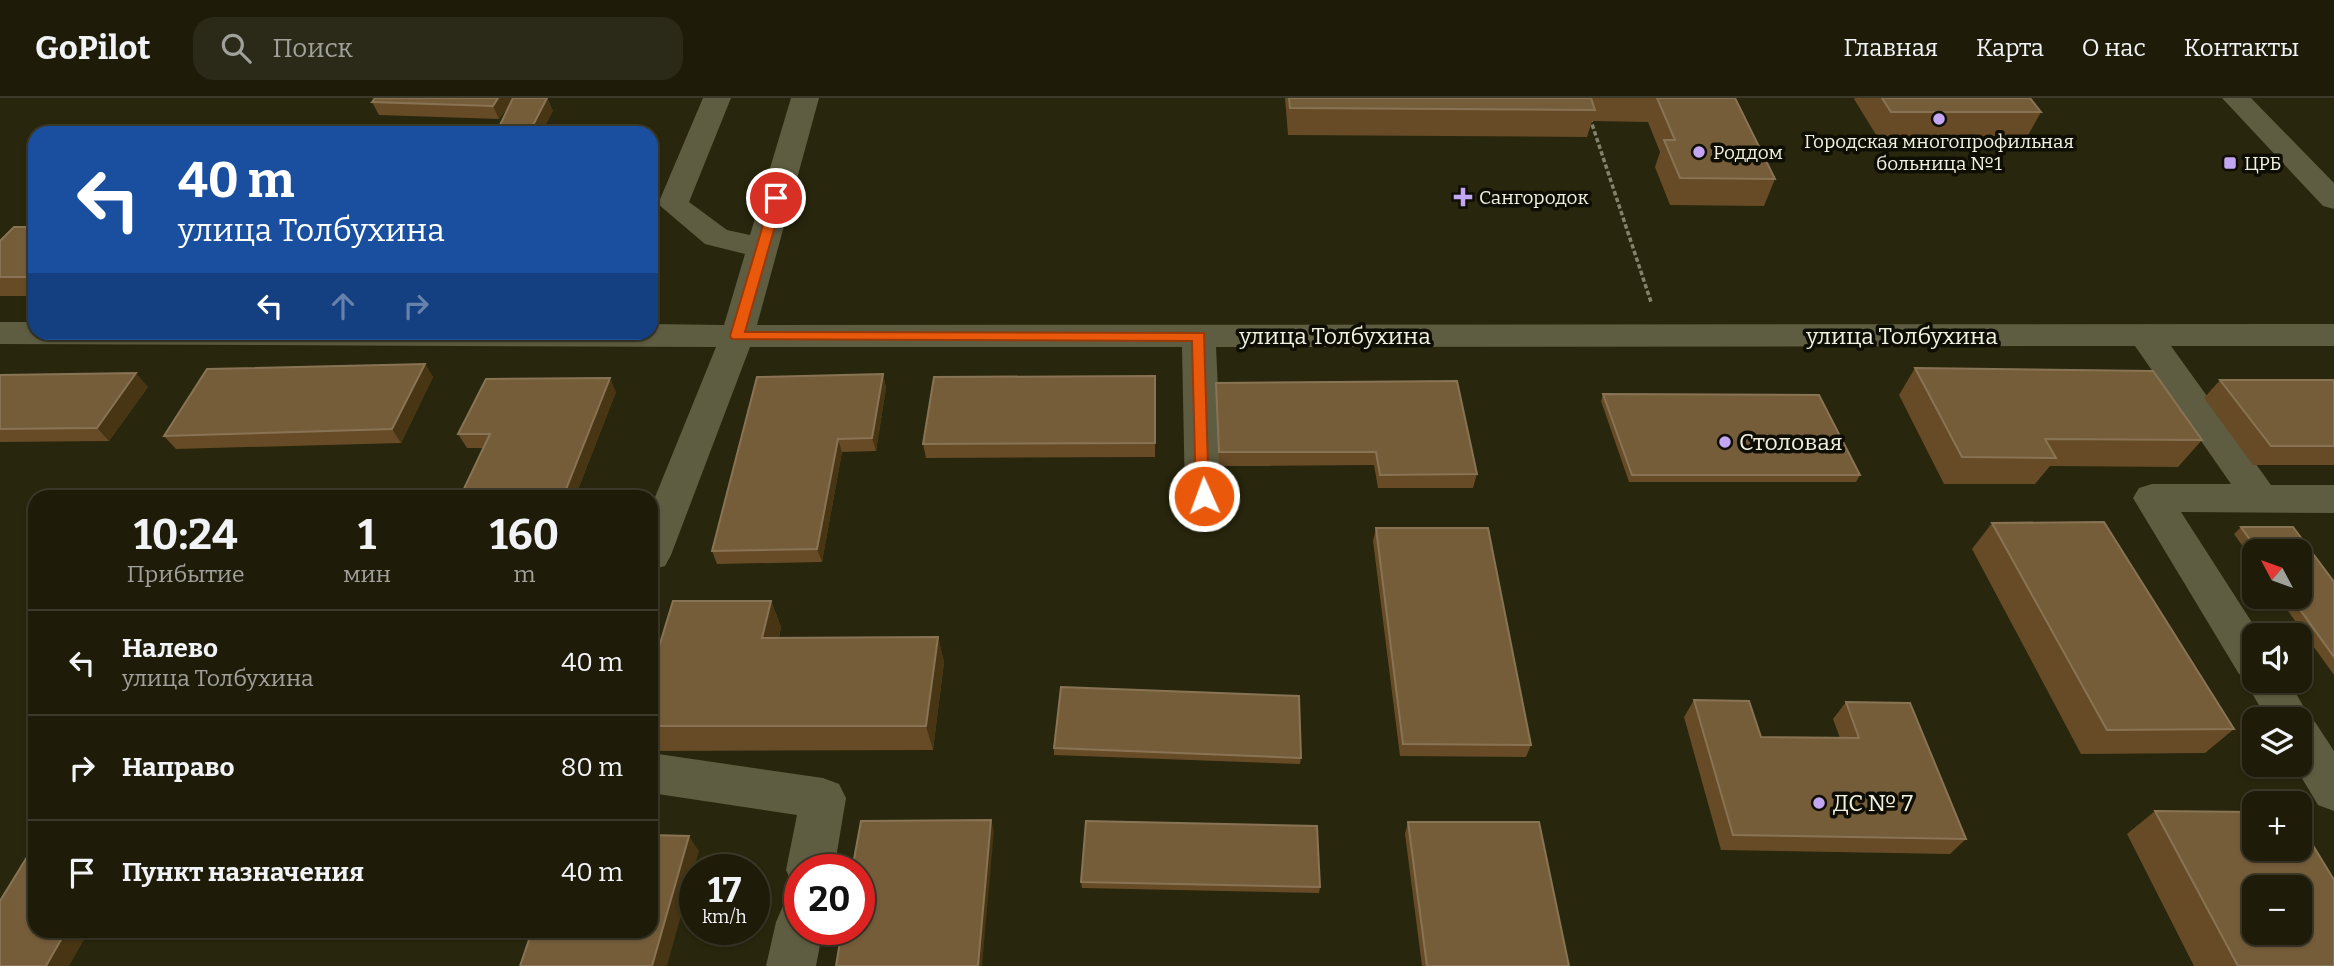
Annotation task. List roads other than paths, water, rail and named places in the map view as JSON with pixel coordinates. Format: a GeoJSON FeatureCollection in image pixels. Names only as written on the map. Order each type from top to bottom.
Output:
{"type":"FeatureCollection","features":[{"type":"Feature","properties":{"kind":"street"},"geometry":{"type":"LineString","coordinates":[[717,98],[673,204],[716,237],[762,248]]}},
{"type":"Feature","properties":{"kind":"street"},"geometry":{"type":"LineString","coordinates":[[658,537],[737,336],[805,98]]}},
{"type":"Feature","properties":{"kind":"street"},"geometry":{"type":"LineString","coordinates":[[2236,98],[2334,200]]}},
{"type":"Feature","properties":{"kind":"street","name":"улица Толбухина"},"geometry":{"type":"LineString","coordinates":[[0,332],[28,332]]}},
{"type":"Feature","properties":{"kind":"street"},"geometry":{"type":"LineString","coordinates":[[2145,335],[2261,499]]}},
{"type":"Feature","properties":{"kind":"street","name":"улица Толбухина"},"geometry":{"type":"LineString","coordinates":[[658,336],[2334,335]]}},
{"type":"Feature","properties":{"kind":"street"},"geometry":{"type":"LineString","coordinates":[[1199,336],[1204,496]]}},
{"type":"Feature","properties":{"kind":"street"},"geometry":{"type":"LineString","coordinates":[[2242,643],[2152,498],[2334,499]]}},
{"type":"Feature","properties":{"kind":"street"},"geometry":{"type":"LineString","coordinates":[[2312,755],[2334,791]]}},
{"type":"Feature","properties":{"kind":"street"},"geometry":{"type":"LineString","coordinates":[[658,774],[823,798],[813,854]]}},
{"type":"Feature","properties":{"kind":"street"},"geometry":{"type":"LineString","coordinates":[[792,966],[796,945]]}},
{"type":"Feature","properties":{"kind":"place","name":"Городская многопрофильная больница №1"},"geometry":{"type":"Point","coordinates":[1939,119]}},
{"type":"Feature","properties":{"kind":"place","name":"Роддом"},"geometry":{"type":"Point","coordinates":[1699,152]}},
{"type":"Feature","properties":{"kind":"place","name":"ЦРБ"},"geometry":{"type":"Point","coordinates":[2230,163]}},
{"type":"Feature","properties":{"kind":"place","name":"Сангородок"},"geometry":{"type":"Point","coordinates":[1463,197]}},
{"type":"Feature","properties":{"kind":"place","name":"Столовая"},"geometry":{"type":"Point","coordinates":[1725,442]}},
{"type":"Feature","properties":{"kind":"place","name":"ДС № 7"},"geometry":{"type":"Point","coordinates":[1819,803]}}]}
